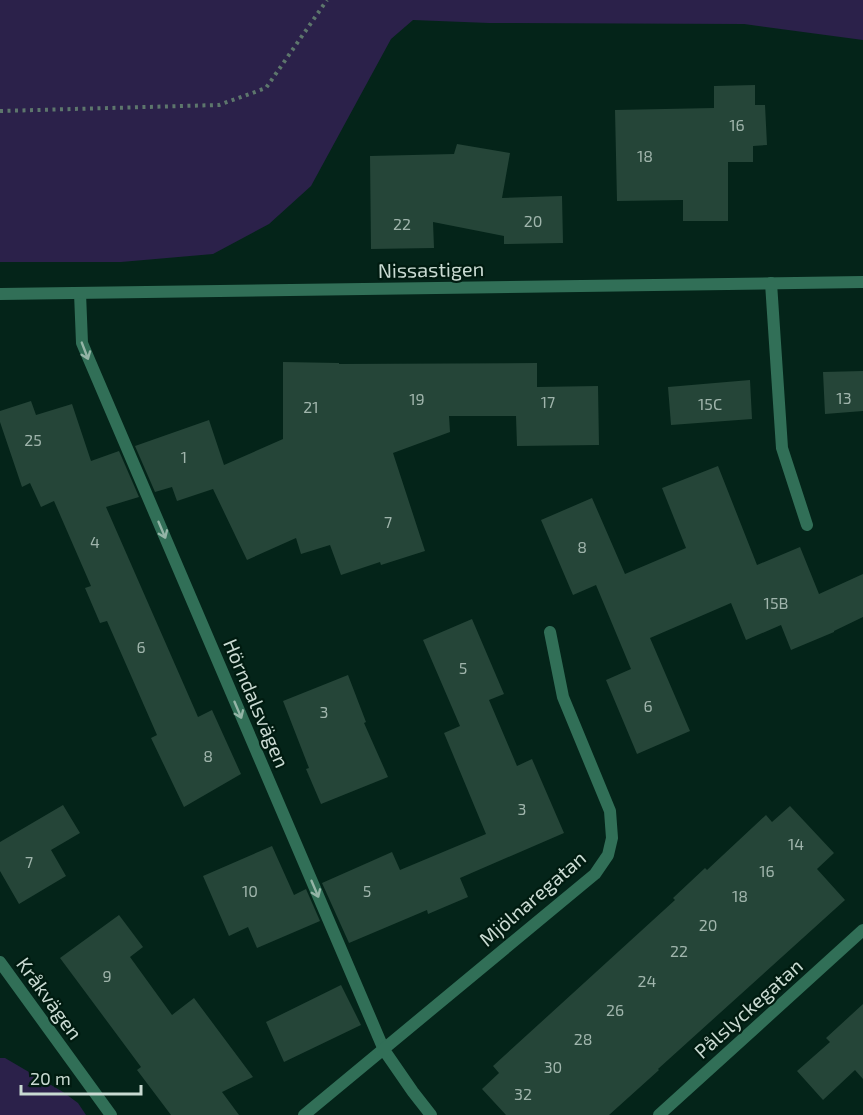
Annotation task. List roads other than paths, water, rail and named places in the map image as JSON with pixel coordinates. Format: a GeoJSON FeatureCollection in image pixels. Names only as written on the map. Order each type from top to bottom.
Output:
{"type":"FeatureCollection","features":[{"type":"Feature","properties":{"kind":"street","name":"Nissastigen"},"geometry":{"type":"LineString","coordinates":[[0,294],[863,282]]}},
{"type":"Feature","properties":{"kind":"street"},"geometry":{"type":"LineString","coordinates":[[771,283],[782,448],[807,525]]}},
{"type":"Feature","properties":{"kind":"street","name":"Hörndalsvägen"},"geometry":{"type":"LineString","coordinates":[[80,293],[81,343],[384,1050],[431,1115]]}},
{"type":"Feature","properties":{"kind":"street","name":"Mjölnaregatan"},"geometry":{"type":"LineString","coordinates":[[304,1115],[595,874],[608,855],[612,838],[610,811],[563,698],[550,632]]}},
{"type":"Feature","properties":{"kind":"street","name":"Pålslyckegatan"},"geometry":{"type":"LineString","coordinates":[[659,1115],[863,930]]}},
{"type":"Feature","properties":{"kind":"street","name":"Kråkvägen"},"geometry":{"type":"LineString","coordinates":[[0,962],[111,1115]]}}]}
